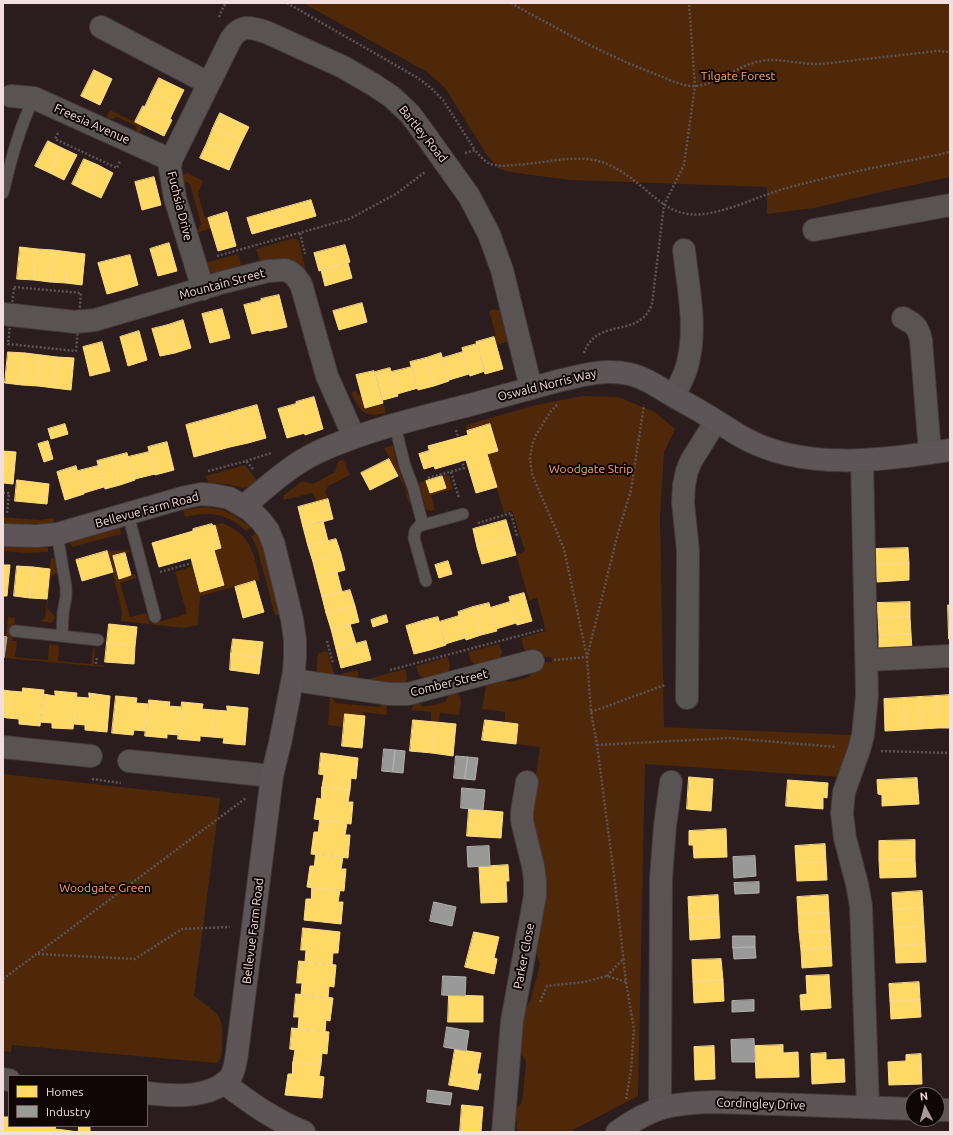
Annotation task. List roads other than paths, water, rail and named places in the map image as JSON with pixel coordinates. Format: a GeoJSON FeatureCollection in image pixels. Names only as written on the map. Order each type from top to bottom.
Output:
{"type":"FeatureCollection","features":[{"type":"Feature","properties":{"kind":"street"},"geometry":{"type":"LineString","coordinates":[[101,28],[208,83]]}},
{"type":"Feature","properties":{"kind":"street","name":"Bartley Road"},"geometry":{"type":"LineString","coordinates":[[208,83],[227,44],[237,31],[240,29],[250,28],[266,32],[353,72],[392,97],[410,114],[443,158],[481,217],[496,251],[506,284],[531,388]]}},
{"type":"Feature","properties":{"kind":"street","name":"Fuchsia Drive"},"geometry":{"type":"LineString","coordinates":[[203,289],[175,198],[170,168],[171,160],[208,83]]}},
{"type":"Feature","properties":{"kind":"street","name":"Freesia Avenue"},"geometry":{"type":"LineString","coordinates":[[11,96],[34,98],[171,160]]}},
{"type":"Feature","properties":{"kind":"street"},"geometry":{"type":"LineString","coordinates":[[814,230],[950,205]]}},
{"type":"Feature","properties":{"kind":"street"},"geometry":{"type":"LineString","coordinates":[[674,396],[683,379],[691,348],[692,332],[684,250]]}},
{"type":"Feature","properties":{"kind":"street","name":"Mountain Street"},"geometry":{"type":"LineString","coordinates":[[3,314],[85,322],[268,271],[285,270],[299,280],[303,289],[326,376],[354,437]]}},
{"type":"Feature","properties":{"kind":"street"},"geometry":{"type":"LineString","coordinates":[[904,318],[914,323],[919,331],[940,451]]}},
{"type":"Feature","properties":{"kind":"street","name":"Oswald Norris Way"},"geometry":{"type":"LineString","coordinates":[[244,506],[301,462],[316,453],[354,437],[531,388],[599,372],[619,372],[631,374],[648,381],[741,436],[762,447],[779,453],[819,459],[862,460],[940,451]]}},
{"type":"Feature","properties":{"kind":"street"},"geometry":{"type":"LineString","coordinates":[[688,687],[688,551],[683,502],[684,485],[691,461],[716,421]]}},
{"type":"Feature","properties":{"kind":"street"},"geometry":{"type":"LineString","coordinates":[[862,460],[867,660],[866,718],[864,735],[844,792],[842,813],[845,838],[861,906],[868,1107]]}},
{"type":"Feature","properties":{"kind":"street","name":"Bellevue Farm Road"},"geometry":{"type":"LineString","coordinates":[[5,524],[37,536],[57,534],[182,498],[201,494],[213,494],[229,498],[250,510],[268,530],[274,545],[292,619],[295,640],[293,680],[272,776],[237,1053],[232,1076],[224,1084]]}},
{"type":"Feature","properties":{"kind":"street"},"geometry":{"type":"LineString","coordinates":[[867,660],[950,656]]}},
{"type":"Feature","properties":{"kind":"street","name":"Comber Street"},"geometry":{"type":"LineString","coordinates":[[293,680],[389,694],[408,694],[534,661]]}},
{"type":"Feature","properties":{"kind":"street"},"geometry":{"type":"LineString","coordinates":[[3,746],[91,756]]}},
{"type":"Feature","properties":{"kind":"street"},"geometry":{"type":"LineString","coordinates":[[129,761],[272,776]]}},
{"type":"Feature","properties":{"kind":"street","name":"Parker Close"},"geometry":{"type":"LineString","coordinates":[[503,1132],[512,1021],[535,896],[533,866],[522,821],[522,806],[527,782]]}},
{"type":"Feature","properties":{"kind":"street"},"geometry":{"type":"LineString","coordinates":[[660,1108],[661,878],[671,782]]}},
{"type":"Feature","properties":{"kind":"street"},"geometry":{"type":"LineString","coordinates":[[148,1093],[182,1095],[200,1094],[224,1084],[258,1109],[287,1125],[304,1132]]}},
{"type":"Feature","properties":{"kind":"street","name":"Cordingley Drive"},"geometry":{"type":"LineString","coordinates":[[617,1132],[638,1118],[660,1108],[685,1103],[716,1102],[905,1109]]}},
{"type":"Feature","properties":{"kind":"lane"},"geometry":{"type":"LineString","coordinates":[[3,193],[18,136],[25,116],[34,98]]}},
{"type":"Feature","properties":{"kind":"lane"},"geometry":{"type":"LineString","coordinates":[[395,426],[405,466],[413,487],[423,525]]}},
{"type":"Feature","properties":{"kind":"lane"},"geometry":{"type":"LineString","coordinates":[[128,514],[155,617]]}},
{"type":"Feature","properties":{"kind":"lane"},"geometry":{"type":"LineString","coordinates":[[426,581],[414,538],[415,531],[419,526],[463,514]]}},
{"type":"Feature","properties":{"kind":"lane"},"geometry":{"type":"LineString","coordinates":[[57,534],[66,587],[62,636]]}},
{"type":"Feature","properties":{"kind":"lane"},"geometry":{"type":"LineString","coordinates":[[15,632],[98,640]]}},
{"type":"Feature","properties":{"kind":"park label","name":"Tilgate Forest"},"geometry":{"type":"Point","coordinates":[738,76]}},
{"type":"Feature","properties":{"kind":"park label","name":"Woodgate Strip"},"geometry":{"type":"Point","coordinates":[591,469]}},
{"type":"Feature","properties":{"kind":"park label","name":"Woodgate Green"},"geometry":{"type":"Point","coordinates":[105,888]}}]}
